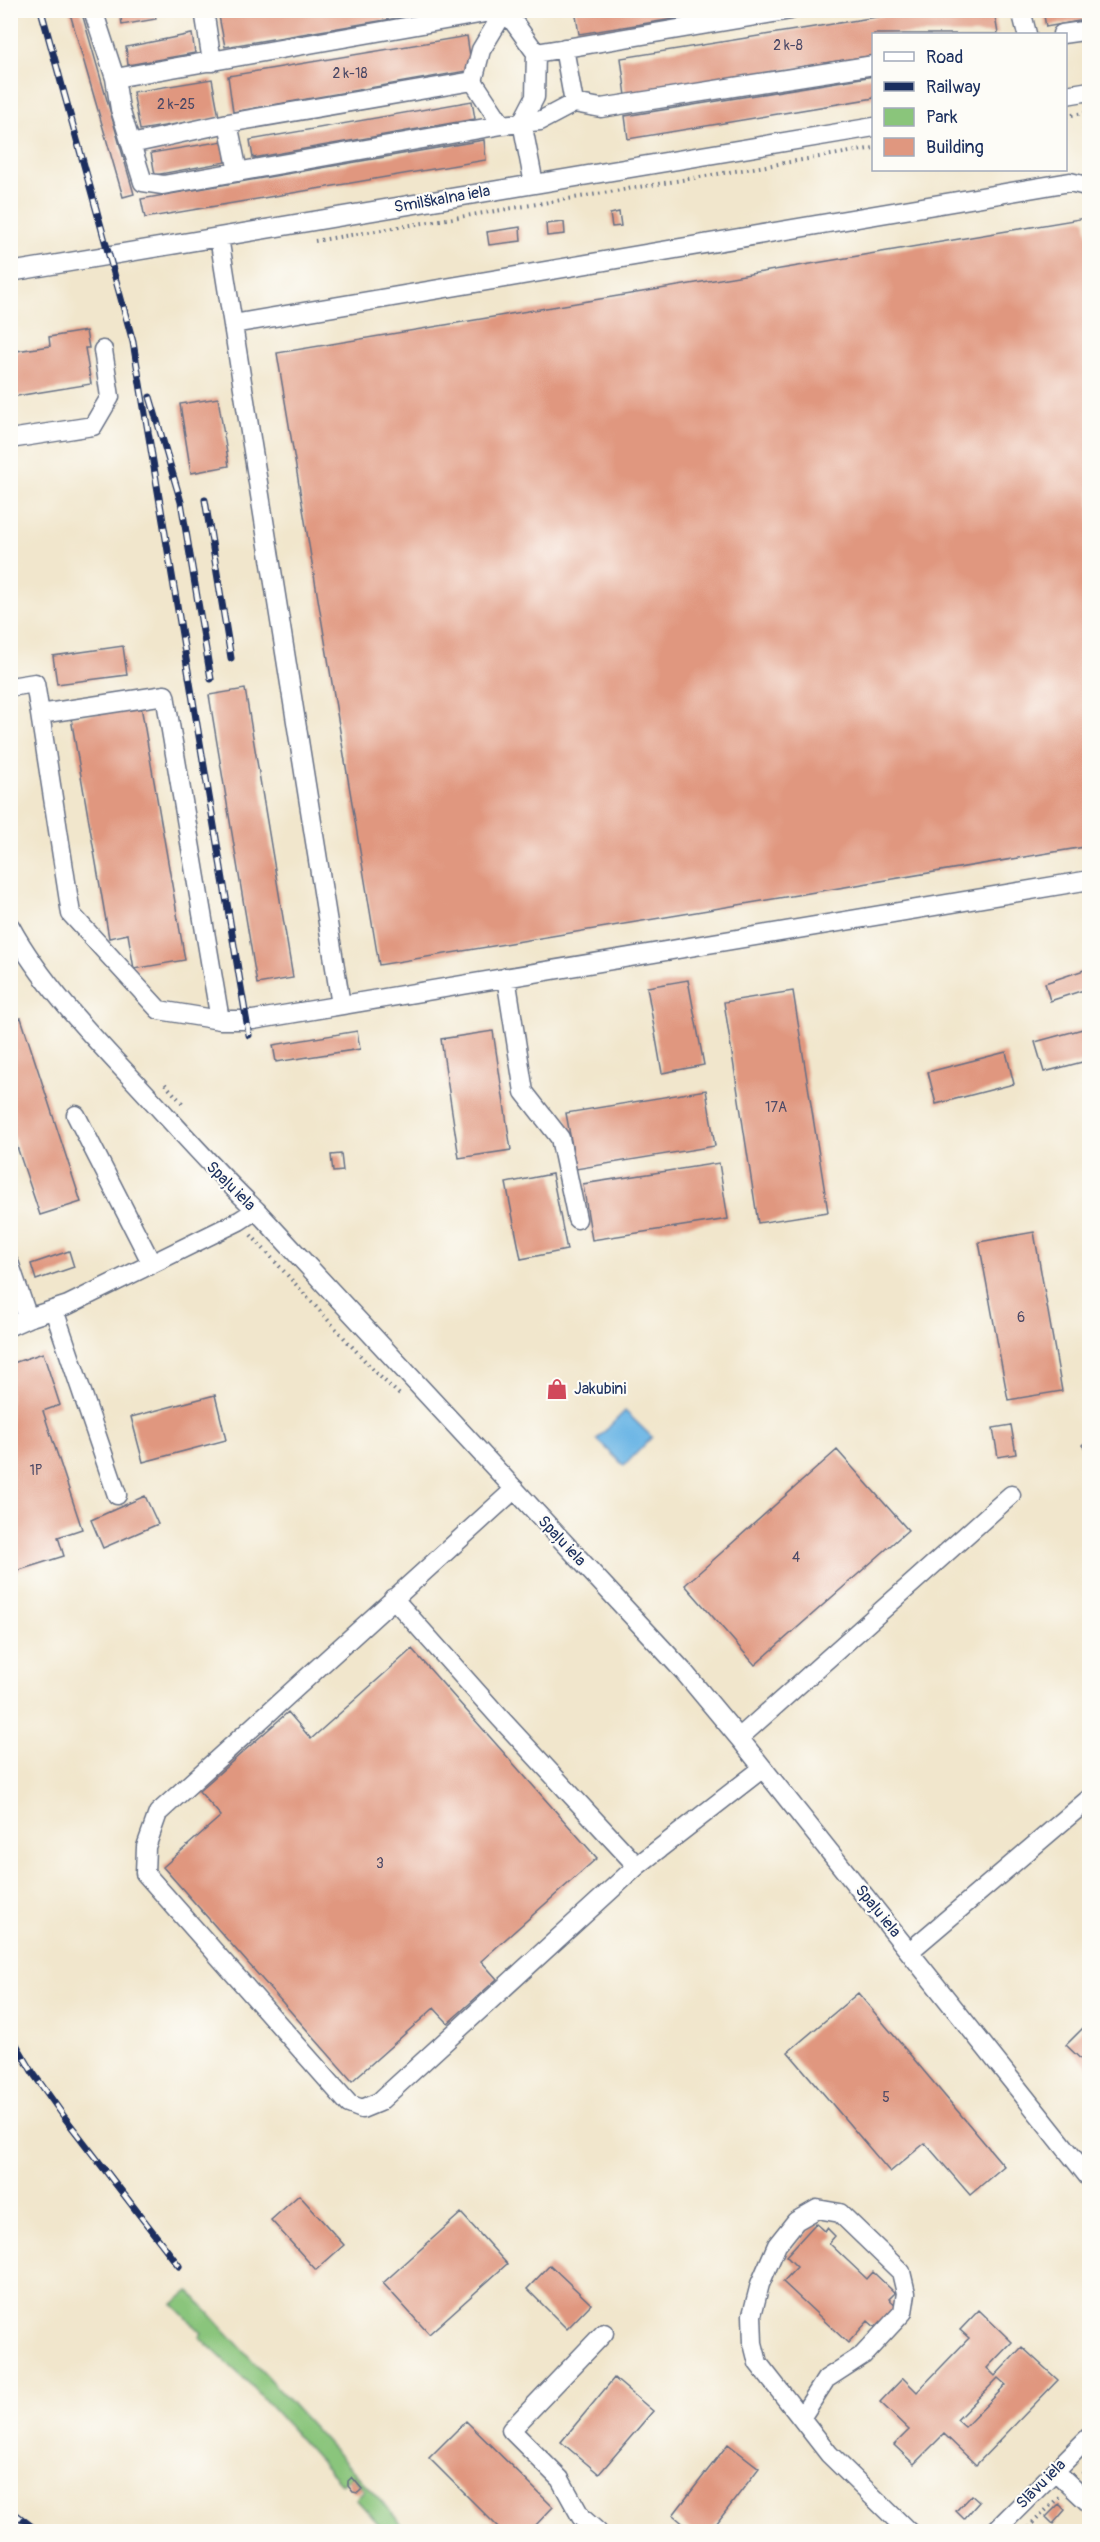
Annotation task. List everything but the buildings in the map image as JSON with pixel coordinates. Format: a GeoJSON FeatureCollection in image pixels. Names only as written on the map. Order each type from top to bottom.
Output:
{"type":"FeatureCollection","features":[{"type":"Feature","properties":{"kind":"street"},"geometry":{"type":"LineString","coordinates":[[93,10],[115,78],[120,109],[143,182],[163,185],[501,125],[540,121],[574,103],[601,108],[872,65]]}},
{"type":"Feature","properties":{"kind":"street"},"geometry":{"type":"LineString","coordinates":[[204,10],[212,62]]}},
{"type":"Feature","properties":{"kind":"street"},"geometry":{"type":"LineString","coordinates":[[115,78],[504,10]]}},
{"type":"Feature","properties":{"kind":"street"},"geometry":{"type":"LineString","coordinates":[[504,10],[536,53],[535,98],[522,122],[534,184]]}},
{"type":"Feature","properties":{"kind":"street"},"geometry":{"type":"LineString","coordinates":[[501,125],[473,81],[481,50],[504,10]]}},
{"type":"Feature","properties":{"kind":"street"},"geometry":{"type":"LineString","coordinates":[[536,53],[791,10]]}},
{"type":"Feature","properties":{"kind":"street"},"geometry":{"type":"LineString","coordinates":[[1020,10],[1027,33]]}},
{"type":"Feature","properties":{"kind":"street"},"geometry":{"type":"LineString","coordinates":[[1067,33],[1089,30]]}},
{"type":"Feature","properties":{"kind":"street"},"geometry":{"type":"LineString","coordinates":[[564,48],[574,103]]}},
{"type":"Feature","properties":{"kind":"street"},"geometry":{"type":"LineString","coordinates":[[131,144],[228,123],[473,81]]}},
{"type":"Feature","properties":{"kind":"street"},"geometry":{"type":"LineString","coordinates":[[1067,95],[1089,91]]}},
{"type":"Feature","properties":{"kind":"street"},"geometry":{"type":"LineString","coordinates":[[228,123],[238,172]]}},
{"type":"Feature","properties":{"kind":"street","name":"Smilškalna iela"},"geometry":{"type":"LineString","coordinates":[[10,272],[872,127]]}},
{"type":"Feature","properties":{"kind":"street"},"geometry":{"type":"LineString","coordinates":[[233,324],[1070,182],[1089,187]]}},
{"type":"Feature","properties":{"kind":"street"},"geometry":{"type":"LineString","coordinates":[[219,237],[341,1005]]}},
{"type":"Feature","properties":{"kind":"street"},"geometry":{"type":"LineString","coordinates":[[10,439],[93,426],[110,397],[103,350]]}},
{"type":"Feature","properties":{"kind":"street"},"geometry":{"type":"LineString","coordinates":[[10,687],[35,683],[71,914],[159,1010],[220,1020],[252,1020],[1089,880]]}},
{"type":"Feature","properties":{"kind":"street"},"geometry":{"type":"LineString","coordinates":[[40,714],[165,695],[220,1020]]}},
{"type":"Feature","properties":{"kind":"street","name":"Spaļu iela"},"geometry":{"type":"LineString","coordinates":[[10,926],[21,946],[86,1029],[217,1173],[256,1210],[684,1672],[910,1951],[1089,2178]]}},
{"type":"Feature","properties":{"kind":"street"},"geometry":{"type":"LineString","coordinates":[[506,977],[524,1092],[560,1138],[577,1219]]}},
{"type":"Feature","properties":{"kind":"street"},"geometry":{"type":"LineString","coordinates":[[76,1115],[152,1264]]}},
{"type":"Feature","properties":{"kind":"street"},"geometry":{"type":"LineString","coordinates":[[10,1326],[68,1305],[256,1210]]}},
{"type":"Feature","properties":{"kind":"street"},"geometry":{"type":"LineString","coordinates":[[10,1265],[28,1318]]}},
{"type":"Feature","properties":{"kind":"street"},"geometry":{"type":"LineString","coordinates":[[54,1310],[117,1495]]}},
{"type":"Feature","properties":{"kind":"street"},"geometry":{"type":"LineString","coordinates":[[514,1489],[158,1813],[146,1847],[145,1873],[349,2104],[362,2109],[379,2102],[637,1866],[763,1768]]}},
{"type":"Feature","properties":{"kind":"street"},"geometry":{"type":"LineString","coordinates":[[739,1738],[1011,1495]]}},
{"type":"Feature","properties":{"kind":"street"},"geometry":{"type":"LineString","coordinates":[[393,1598],[637,1866]]}},
{"type":"Feature","properties":{"kind":"street"},"geometry":{"type":"LineString","coordinates":[[910,1951],[1089,1798]]}},
{"type":"Feature","properties":{"kind":"street"},"geometry":{"type":"LineString","coordinates":[[801,2418],[826,2379],[863,2355],[903,2312],[906,2293],[901,2272],[840,2213],[817,2209],[796,2221],[777,2245],[760,2284],[752,2315],[753,2343],[758,2363],[829,2454],[909,2532]]}},
{"type":"Feature","properties":{"kind":"street"},"geometry":{"type":"LineString","coordinates":[[598,2532],[581,2517],[560,2479],[511,2430],[604,2333]]}},
{"type":"Feature","properties":{"kind":"street","name":"Slāvu iela"},"geometry":{"type":"LineString","coordinates":[[994,2532],[1089,2436]]}},
{"type":"Feature","properties":{"kind":"street"},"geometry":{"type":"LineString","coordinates":[[1055,2471],[1089,2504]]}},
{"type":"Feature","properties":{"kind":"path"},"geometry":{"type":"LineString","coordinates":[[1067,116],[1089,112]]}},
{"type":"Feature","properties":{"kind":"path"},"geometry":{"type":"LineString","coordinates":[[304,243],[872,148]]}},
{"type":"Feature","properties":{"kind":"green space"},"geometry":{"type":"Polygon","coordinates":[[[189,2291],[408,2531],[385,2531],[356,2499],[364,2490],[353,2476],[341,2484],[253,2387],[199,2337],[202,2333],[173,2304],[189,2291]]]}},
{"type":"Feature","properties":{"kind":"water"},"geometry":{"type":"Polygon","coordinates":[[[625,1411],[652,1437],[624,1466],[597,1439],[625,1411]]]}},
{"type":"Feature","properties":{"kind":"railway"},"geometry":{"type":"LineString","coordinates":[[41,10],[133,342],[249,1035]]}},
{"type":"Feature","properties":{"kind":"railway"},"geometry":{"type":"LineString","coordinates":[[150,397],[181,502],[211,679]]}},
{"type":"Feature","properties":{"kind":"railway"},"geometry":{"type":"LineString","coordinates":[[205,500],[231,658]]}},
{"type":"Feature","properties":{"kind":"railway"},"geometry":{"type":"LineString","coordinates":[[10,2034],[33,2073],[65,2118],[179,2266]]}},
{"type":"Feature","properties":{"kind":"railway"},"geometry":{"type":"LineString","coordinates":[[10,2510],[39,2532]]}},
{"type":"Feature","properties":{"kind":"place","name":"Jakubini"},"geometry":{"type":"Point","coordinates":[557,1389]}}]}
